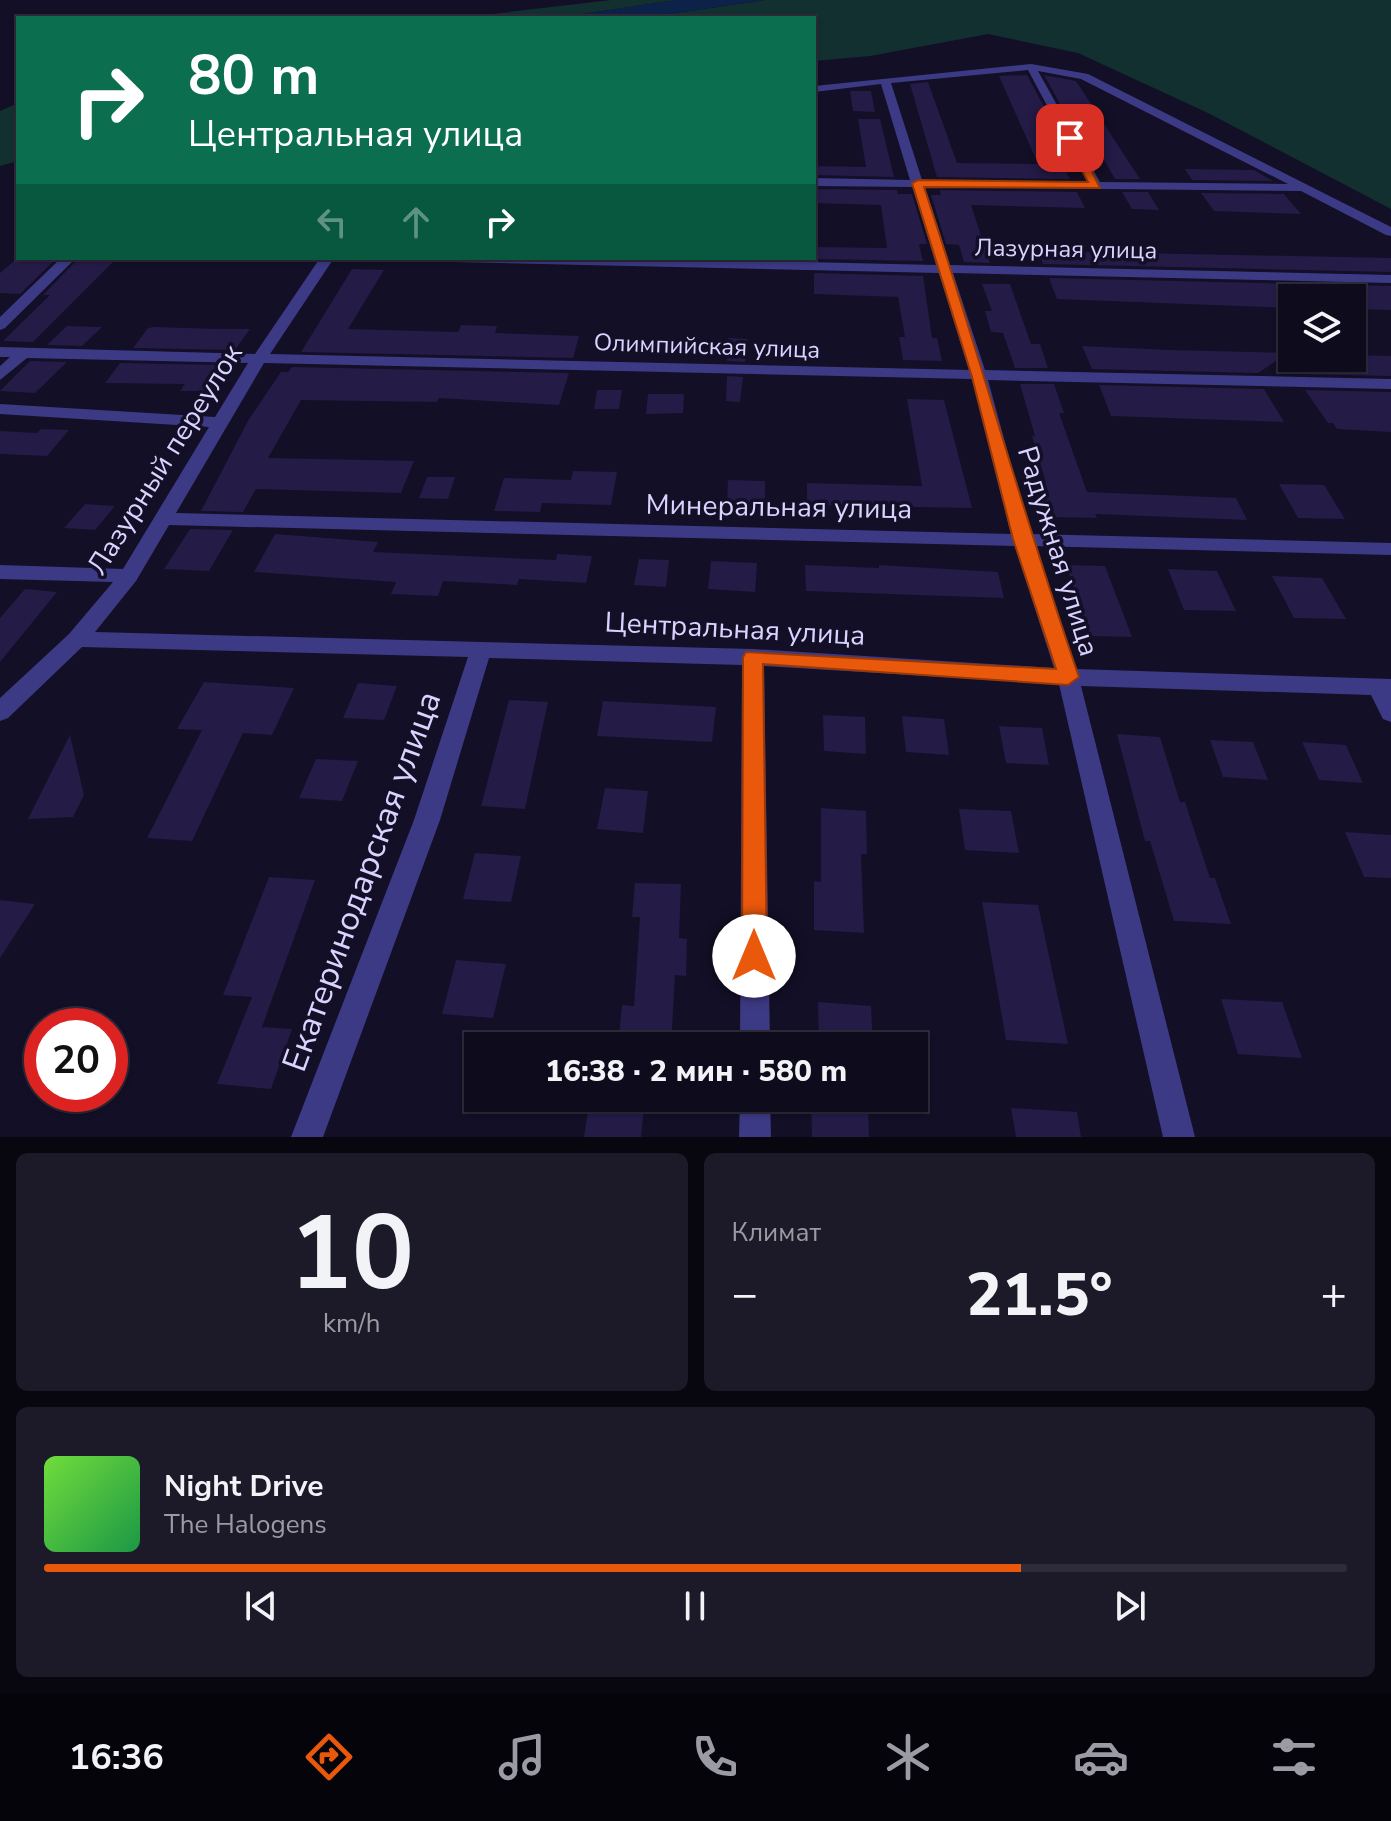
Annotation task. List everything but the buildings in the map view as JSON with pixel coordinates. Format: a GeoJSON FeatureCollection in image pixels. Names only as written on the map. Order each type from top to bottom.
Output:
{"type":"FeatureCollection","features":[{"type":"Feature","properties":{"kind":"street"},"geometry":{"type":"LineString","coordinates":[[1031,67],[1096,186]]}},
{"type":"Feature","properties":{"kind":"street"},"geometry":{"type":"LineString","coordinates":[[816,89],[1031,67],[1084,76],[1391,232]]}},
{"type":"Feature","properties":{"kind":"street","name":"Радужная улица"},"geometry":{"type":"LineString","coordinates":[[885,81],[979,377],[1022,539],[1068,677],[1179,1137]]}},
{"type":"Feature","properties":{"kind":"street"},"geometry":{"type":"LineString","coordinates":[[816,182],[1303,188]]}},
{"type":"Feature","properties":{"kind":"street"},"geometry":{"type":"LineString","coordinates":[[0,325],[67,260]]}},
{"type":"Feature","properties":{"kind":"street","name":"Лазурный переулок"},"geometry":{"type":"LineString","coordinates":[[0,712],[77,639],[129,576],[260,357],[326,260]]}},
{"type":"Feature","properties":{"kind":"street","name":"Лазурная улица"},"geometry":{"type":"LineString","coordinates":[[551,260],[1391,279]]}},
{"type":"Feature","properties":{"kind":"street","name":"Олимпийская улица"},"geometry":{"type":"LineString","coordinates":[[0,352],[979,377],[1391,384]]}},
{"type":"Feature","properties":{"kind":"street"},"geometry":{"type":"LineString","coordinates":[[0,375],[23,353]]}},
{"type":"Feature","properties":{"kind":"street"},"geometry":{"type":"LineString","coordinates":[[0,409],[222,423]]}},
{"type":"Feature","properties":{"kind":"street","name":"Минеральная улица"},"geometry":{"type":"LineString","coordinates":[[165,519],[1391,549]]}},
{"type":"Feature","properties":{"kind":"street"},"geometry":{"type":"LineString","coordinates":[[0,572],[129,576]]}},
{"type":"Feature","properties":{"kind":"street","name":"Центральная улица"},"geometry":{"type":"LineString","coordinates":[[77,639],[753,657],[1068,677],[1384,687]]}},
{"type":"Feature","properties":{"kind":"street","name":"Екатеринодарская улица"},"geometry":{"type":"LineString","coordinates":[[307,1137],[427,820],[481,649]]}},
{"type":"Feature","properties":{"kind":"street"},"geometry":{"type":"LineString","coordinates":[[753,657],[755,1032]]}},
{"type":"Feature","properties":{"kind":"street"},"geometry":{"type":"LineString","coordinates":[[1384,687],[1391,713]]}},
{"type":"Feature","properties":{"kind":"street"},"geometry":{"type":"LineString","coordinates":[[755,1112],[755,1137]]}},
{"type":"Feature","properties":{"kind":"green space"},"geometry":{"type":"Polygon","coordinates":[[[611,0],[677,0],[569,16],[475,16],[611,0]]]}},
{"type":"Feature","properties":{"kind":"green space"},"geometry":{"type":"Polygon","coordinates":[[[765,0],[1391,0],[1391,209],[1208,113],[1078,53],[988,34],[870,56],[816,61],[816,16],[655,16],[765,0]]]}},
{"type":"Feature","properties":{"kind":"green space"},"geometry":{"type":"Polygon","coordinates":[[[16,104],[16,162],[0,166],[0,111],[16,104]]]}},
{"type":"Feature","properties":{"kind":"water"},"geometry":{"type":"Polygon","coordinates":[[[677,0],[765,0],[655,16],[569,16],[677,0]]]}},
{"type":"Feature","properties":{"kind":"route"},"geometry":{"type":"LineString","coordinates":[[754,956],[753,657],[1068,677],[1022,539],[979,377],[918,183],[1096,186],[1070,138]]}}]}
